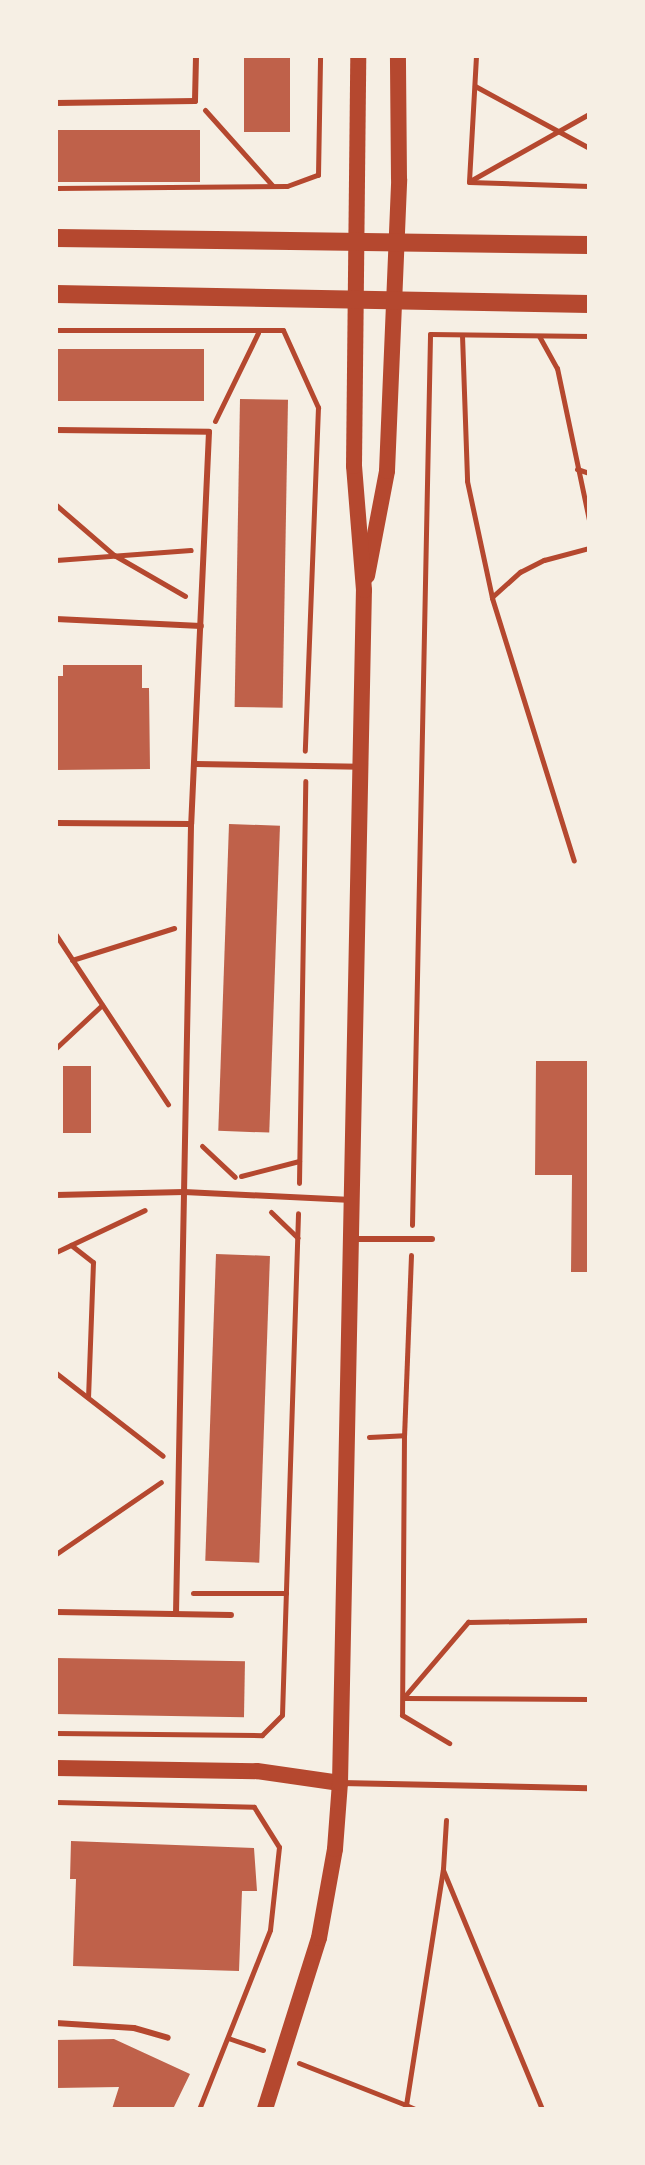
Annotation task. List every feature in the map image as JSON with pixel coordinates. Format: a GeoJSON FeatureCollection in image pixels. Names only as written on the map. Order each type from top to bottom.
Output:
{"type":"FeatureCollection","features":[{"type":"Feature","properties":{"kind":"main road"},"geometry":{"type":"LineString","coordinates":[[265,2109],[319,1938],[335,1849],[340,1783],[364,590],[354,466],[353,301],[358,56]]}},
{"type":"Feature","properties":{"kind":"main road"},"geometry":{"type":"LineString","coordinates":[[364,590],[387,471],[397,243],[398,56]]}},
{"type":"Feature","properties":{"kind":"main road"},"geometry":{"type":"LineString","coordinates":[[56,238],[589,245]]}},
{"type":"Feature","properties":{"kind":"main road"},"geometry":{"type":"LineString","coordinates":[[56,294],[589,304]]}},
{"type":"Feature","properties":{"kind":"main road"},"geometry":{"type":"LineString","coordinates":[[56,1768],[257,1771],[340,1783]]}},
{"type":"Feature","properties":{"kind":"lane"},"geometry":{"type":"LineString","coordinates":[[56,103],[195,101],[196,56]]}},
{"type":"Feature","properties":{"kind":"lane"},"geometry":{"type":"LineString","coordinates":[[56,430],[209,432],[191,824],[176,1614]]}},
{"type":"Feature","properties":{"kind":"lane"},"geometry":{"type":"LineString","coordinates":[[56,619],[201,626]]}},
{"type":"Feature","properties":{"kind":"lane"},"geometry":{"type":"LineString","coordinates":[[196,764],[360,767]]}},
{"type":"Feature","properties":{"kind":"lane"},"geometry":{"type":"LineString","coordinates":[[56,823],[191,824]]}},
{"type":"Feature","properties":{"kind":"lane"},"geometry":{"type":"LineString","coordinates":[[56,1195],[184,1192],[352,1200]]}},
{"type":"Feature","properties":{"kind":"lane"},"geometry":{"type":"LineString","coordinates":[[351,1239],[432,1239]]}},
{"type":"Feature","properties":{"kind":"lane"},"geometry":{"type":"LineString","coordinates":[[56,1612],[231,1615]]}},
{"type":"Feature","properties":{"kind":"lane"},"geometry":{"type":"LineString","coordinates":[[340,1783],[589,1788]]}},
{"type":"Feature","properties":{"kind":"lane"},"geometry":{"type":"LineString","coordinates":[[56,2023],[134,2028],[168,2038]]}},
{"type":"Feature","properties":{"kind":"path"},"geometry":{"type":"LineString","coordinates":[[56,188],[287,186],[318,175],[320,56]]}},
{"type":"Feature","properties":{"kind":"path"},"geometry":{"type":"LineString","coordinates":[[469,182],[476,56]]}},
{"type":"Feature","properties":{"kind":"path"},"geometry":{"type":"LineString","coordinates":[[475,86],[589,148]]}},
{"type":"Feature","properties":{"kind":"path"},"geometry":{"type":"LineString","coordinates":[[195,101],[272,185]]}},
{"type":"Feature","properties":{"kind":"path"},"geometry":{"type":"LineString","coordinates":[[469,182],[589,114]]}},
{"type":"Feature","properties":{"kind":"path"},"geometry":{"type":"LineString","coordinates":[[469,182],[589,186]]}},
{"type":"Feature","properties":{"kind":"path"},"geometry":{"type":"LineString","coordinates":[[56,330],[258,333],[283,330],[318,407],[305,766],[299,1198],[282,1715],[262,1735],[56,1733]]}},
{"type":"Feature","properties":{"kind":"path"},"geometry":{"type":"LineString","coordinates":[[209,432],[258,333]]}},
{"type":"Feature","properties":{"kind":"path"},"geometry":{"type":"LineString","coordinates":[[449,1743],[402,1715],[404,1435],[412,1239],[430,334],[589,336]]}},
{"type":"Feature","properties":{"kind":"path"},"geometry":{"type":"LineString","coordinates":[[462,335],[467,481],[492,598],[574,861]]}},
{"type":"Feature","properties":{"kind":"path"},"geometry":{"type":"LineString","coordinates":[[539,335],[557,368],[589,520]]}},
{"type":"Feature","properties":{"kind":"path"},"geometry":{"type":"LineString","coordinates":[[576,468],[589,473]]}},
{"type":"Feature","properties":{"kind":"path"},"geometry":{"type":"LineString","coordinates":[[56,505],[114,555],[202,606]]}},
{"type":"Feature","properties":{"kind":"path"},"geometry":{"type":"LineString","coordinates":[[492,598],[520,572],[544,560],[589,548]]}},
{"type":"Feature","properties":{"kind":"path"},"geometry":{"type":"LineString","coordinates":[[56,560],[205,549]]}},
{"type":"Feature","properties":{"kind":"path"},"geometry":{"type":"LineString","coordinates":[[72,960],[189,923]]}},
{"type":"Feature","properties":{"kind":"path"},"geometry":{"type":"LineString","coordinates":[[56,1048],[102,1005]]}},
{"type":"Feature","properties":{"kind":"path"},"geometry":{"type":"LineString","coordinates":[[236,1178],[299,1161]]}},
{"type":"Feature","properties":{"kind":"path"},"geometry":{"type":"LineString","coordinates":[[56,1252],[184,1192]]}},
{"type":"Feature","properties":{"kind":"path"},"geometry":{"type":"LineString","coordinates":[[71,1245],[93,1262],[88,1398]]}},
{"type":"Feature","properties":{"kind":"path"},"geometry":{"type":"LineString","coordinates":[[56,1373],[181,1469],[56,1554]]}},
{"type":"Feature","properties":{"kind":"path"},"geometry":{"type":"LineString","coordinates":[[347,1439],[404,1435]]}},
{"type":"Feature","properties":{"kind":"path"},"geometry":{"type":"LineString","coordinates":[[193,1593],[286,1593]]}},
{"type":"Feature","properties":{"kind":"path"},"geometry":{"type":"LineString","coordinates":[[404,1698],[468,1622],[589,1620]]}},
{"type":"Feature","properties":{"kind":"path"},"geometry":{"type":"LineString","coordinates":[[404,1698],[589,1699]]}},
{"type":"Feature","properties":{"kind":"path"},"geometry":{"type":"LineString","coordinates":[[56,1802],[254,1807],[279,1847],[270,1930],[199,2109]]}},
{"type":"Feature","properties":{"kind":"path"},"geometry":{"type":"LineString","coordinates":[[405,2107],[443,1869],[446,1820]]}},
{"type":"Feature","properties":{"kind":"path"},"geometry":{"type":"LineString","coordinates":[[443,1869],[542,2109]]}},
{"type":"Feature","properties":{"kind":"path"},"geometry":{"type":"LineString","coordinates":[[228,2038],[415,2109]]}},
{"type":"Feature","properties":{"kind":"building"},"geometry":{"type":"Polygon","coordinates":[[[244,56],[290,56],[290,132],[244,132],[244,56]]]}},
{"type":"Feature","properties":{"kind":"building"},"geometry":{"type":"Polygon","coordinates":[[[56,130],[200,130],[200,182],[56,182],[56,130]]]}},
{"type":"Feature","properties":{"kind":"building"},"geometry":{"type":"Polygon","coordinates":[[[56,349],[204,349],[204,401],[56,401],[56,349]]]}},
{"type":"Feature","properties":{"kind":"building"},"geometry":{"type":"Polygon","coordinates":[[[240,399],[288,400],[283,708],[235,707],[240,399]]]}},
{"type":"Feature","properties":{"kind":"building"},"geometry":{"type":"Polygon","coordinates":[[[63,665],[142,665],[142,688],[149,688],[150,769],[56,770],[56,676],[63,676],[63,665]]]}},
{"type":"Feature","properties":{"kind":"building"},"geometry":{"type":"Polygon","coordinates":[[[229,824],[280,826],[269,1133],[218,1131],[229,824]]]}},
{"type":"Feature","properties":{"kind":"building"},"geometry":{"type":"Polygon","coordinates":[[[536,1061],[589,1061],[589,1272],[571,1272],[572,1175],[535,1175],[536,1061]]]}},
{"type":"Feature","properties":{"kind":"building"},"geometry":{"type":"Polygon","coordinates":[[[63,1066],[91,1066],[91,1133],[63,1133],[63,1066]]]}},
{"type":"Feature","properties":{"kind":"building"},"geometry":{"type":"Polygon","coordinates":[[[216,1254],[270,1256],[259,1563],[205,1561],[216,1254]]]}},
{"type":"Feature","properties":{"kind":"building"},"geometry":{"type":"Polygon","coordinates":[[[56,1658],[245,1661],[244,1717],[56,1714],[56,1658]]]}},
{"type":"Feature","properties":{"kind":"building"},"geometry":{"type":"Polygon","coordinates":[[[71,1841],[254,1848],[257,1891],[242,1891],[239,1971],[73,1966],[76,1879],[70,1879],[71,1841]]]}},
{"type":"Feature","properties":{"kind":"building"},"geometry":{"type":"Polygon","coordinates":[[[114,2039],[190,2074],[173,2109],[112,2109],[119,2087],[56,2088],[56,2040],[114,2039]]]}}]}
